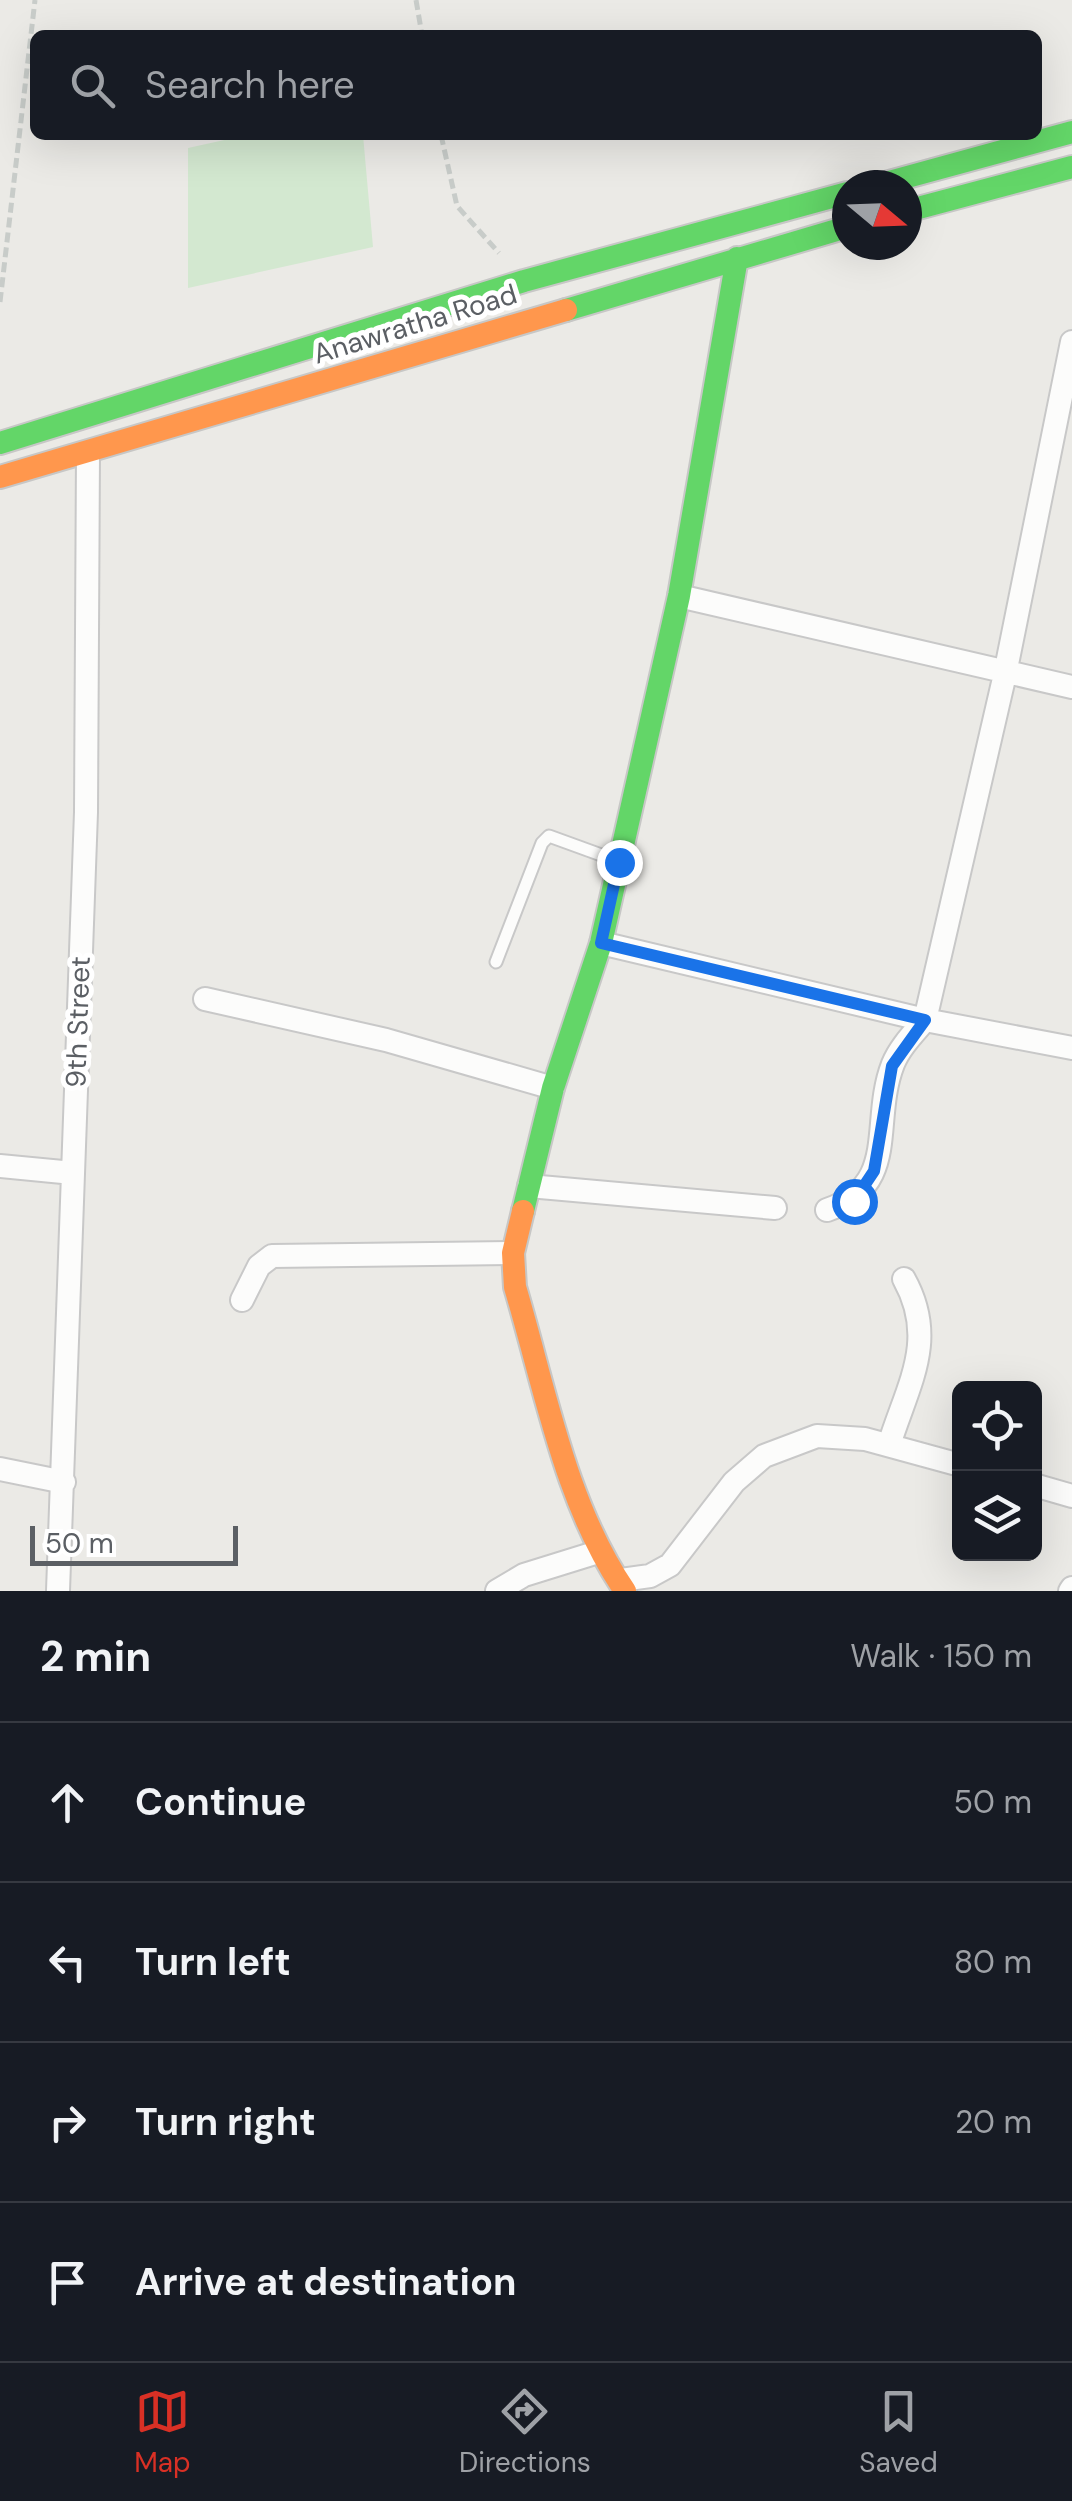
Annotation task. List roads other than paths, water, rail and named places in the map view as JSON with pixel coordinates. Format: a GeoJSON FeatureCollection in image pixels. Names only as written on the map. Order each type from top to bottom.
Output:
{"type":"FeatureCollection","features":[{"type":"Feature","properties":{"kind":"main road"},"geometry":{"type":"LineString","coordinates":[[922,173],[1072,132]]}},
{"type":"Feature","properties":{"kind":"main road"},"geometry":{"type":"LineString","coordinates":[[922,207],[1072,167]]}},
{"type":"Feature","properties":{"kind":"main road","name":"Anawratha Road"},"geometry":{"type":"LineString","coordinates":[[0,442],[524,281],[832,198]]}},
{"type":"Feature","properties":{"kind":"main road","name":"Anawratha Road"},"geometry":{"type":"LineString","coordinates":[[0,477],[832,232]]}},
{"type":"Feature","properties":{"kind":"main road"},"geometry":{"type":"LineString","coordinates":[[623,1585],[598,1552],[515,1287],[513,1252],[553,1088],[601,943],[679,596],[738,258]]}},
{"type":"Feature","properties":{"kind":"street"},"geometry":{"type":"LineString","coordinates":[[827,1210],[854,1201],[874,1171],[892,1066],[925,1020],[1005,674],[1072,342]]}},
{"type":"Feature","properties":{"kind":"street","name":"9th Street"},"geometry":{"type":"LineString","coordinates":[[58,1591],[89,674],[88,453]]}},
{"type":"Feature","properties":{"kind":"street"},"geometry":{"type":"LineString","coordinates":[[679,596],[1072,688]]}},
{"type":"Feature","properties":{"kind":"street"},"geometry":{"type":"LineString","coordinates":[[601,943],[925,1020],[1072,1048]]}},
{"type":"Feature","properties":{"kind":"street"},"geometry":{"type":"LineString","coordinates":[[205,999],[386,1040],[553,1088]]}},
{"type":"Feature","properties":{"kind":"street"},"geometry":{"type":"LineString","coordinates":[[0,1166],[73,1173]]}},
{"type":"Feature","properties":{"kind":"street"},"geometry":{"type":"LineString","coordinates":[[529,1186],[775,1208]]}},
{"type":"Feature","properties":{"kind":"street"},"geometry":{"type":"LineString","coordinates":[[242,1300],[259,1266],[272,1256],[513,1252]]}},
{"type":"Feature","properties":{"kind":"street"},"geometry":{"type":"LineString","coordinates":[[888,1445],[923,1337],[920,1306],[904,1279]]}},
{"type":"Feature","properties":{"kind":"street"},"geometry":{"type":"LineString","coordinates":[[623,1585],[670,1566],[734,1482],[764,1456],[817,1436],[864,1439],[952,1463]]}},
{"type":"Feature","properties":{"kind":"street"},"geometry":{"type":"LineString","coordinates":[[0,1469],[64,1482]]}},
{"type":"Feature","properties":{"kind":"street"},"geometry":{"type":"LineString","coordinates":[[1042,1488],[1072,1496]]}},
{"type":"Feature","properties":{"kind":"street"},"geometry":{"type":"LineString","coordinates":[[498,1591],[524,1576],[598,1552]]}},
{"type":"Feature","properties":{"kind":"lane"},"geometry":{"type":"LineString","coordinates":[[496,962],[549,836],[619,862]]}}]}
